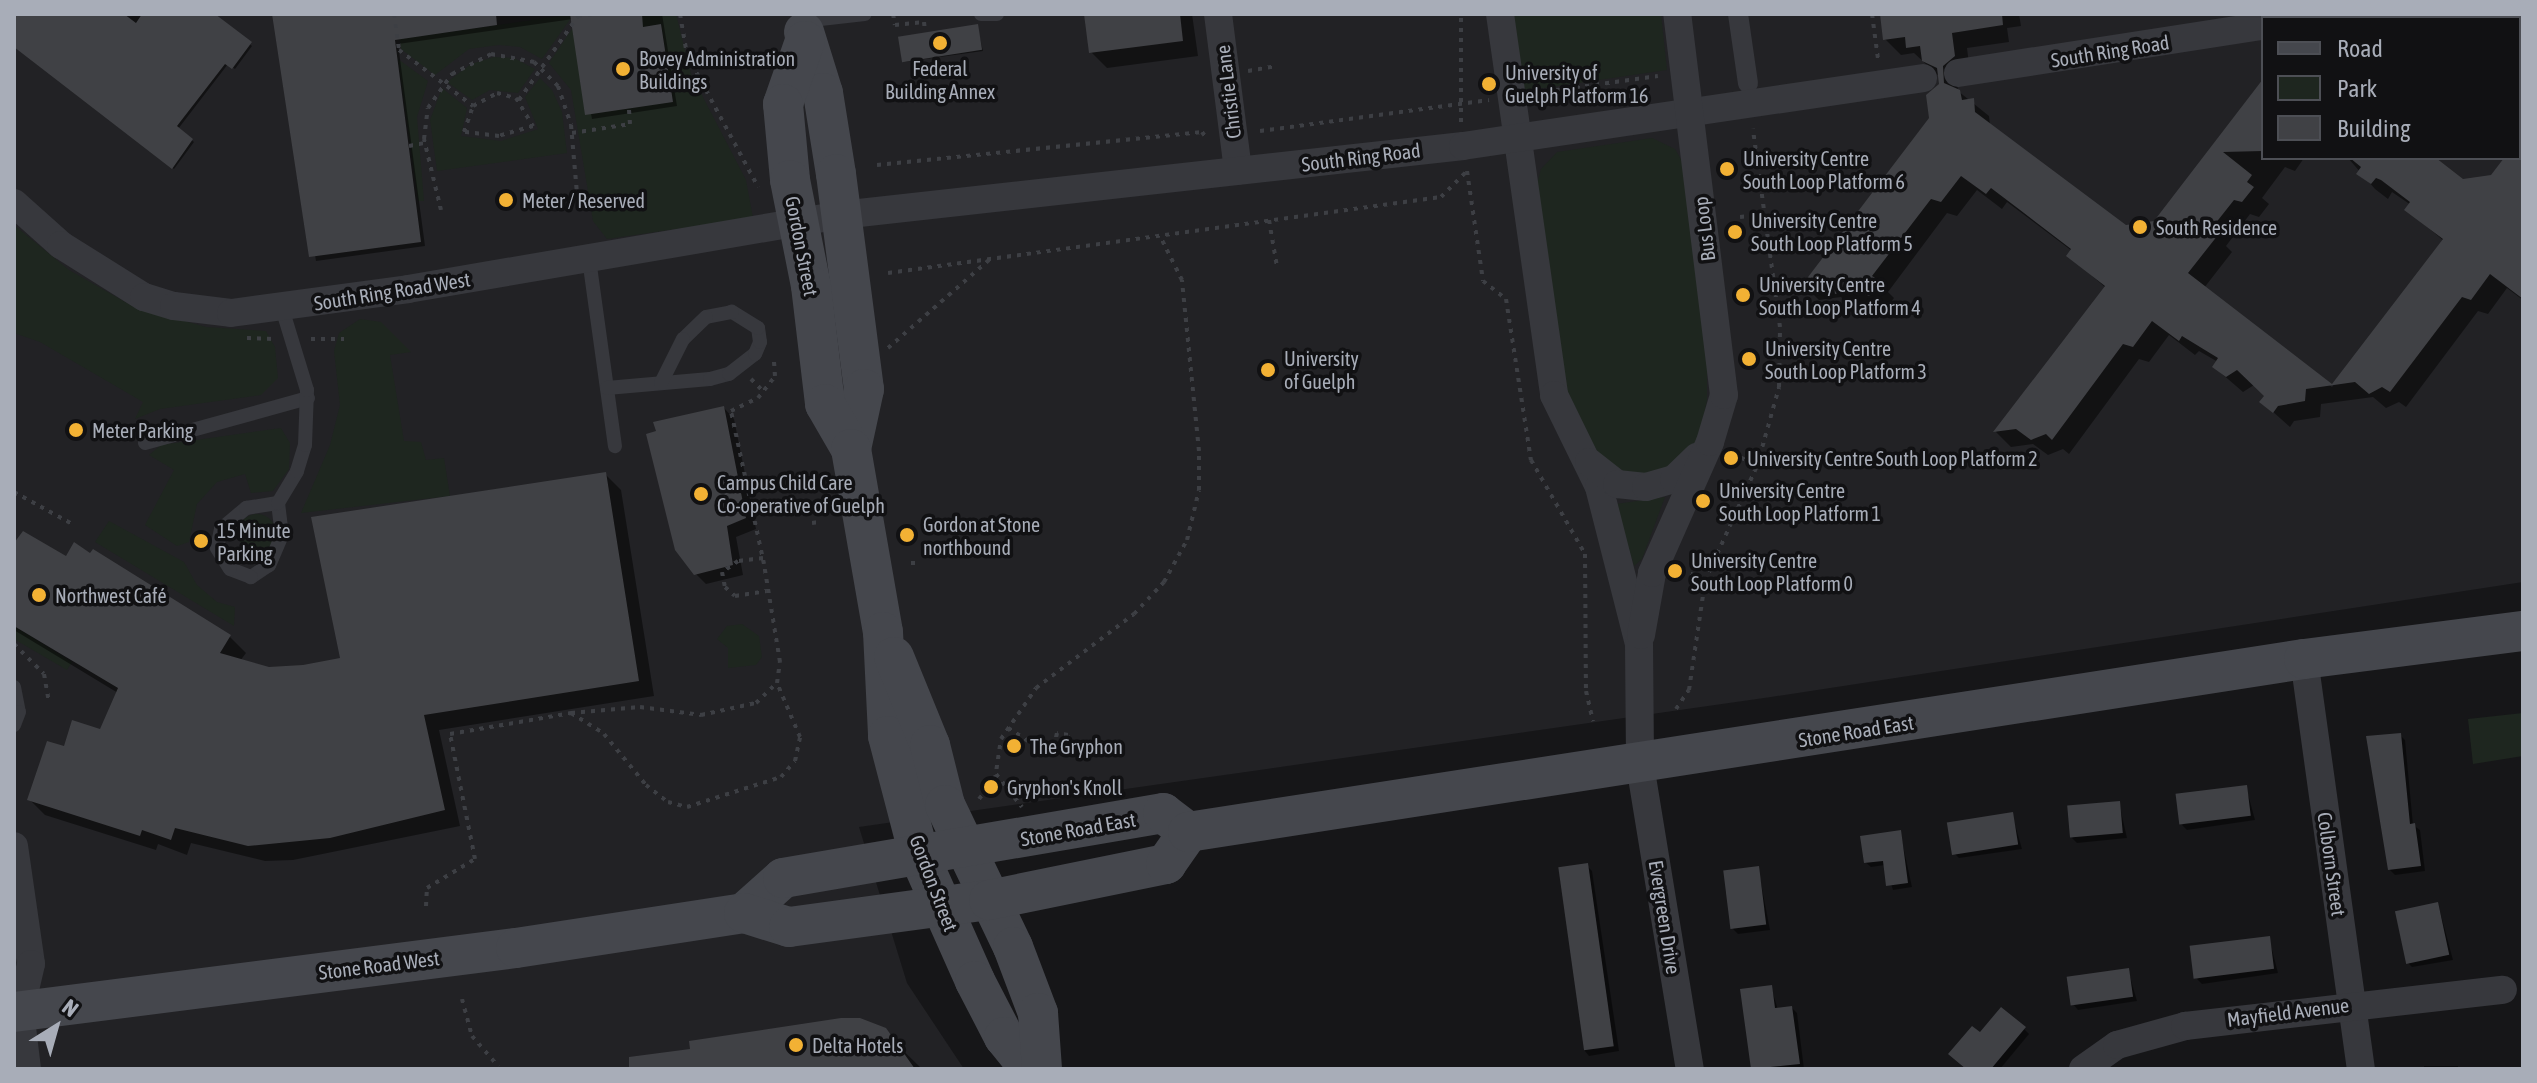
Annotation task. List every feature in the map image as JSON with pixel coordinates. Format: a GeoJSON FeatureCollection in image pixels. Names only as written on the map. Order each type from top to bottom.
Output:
{"type":"FeatureCollection","features":[{"type":"Feature","properties":{"kind":"main road","name":"Gordon Street"},"geometry":{"type":"LineString","coordinates":[[803,25],[823,93],[864,389],[851,449]]}},
{"type":"Feature","properties":{"kind":"main road","name":"Gordon Street"},"geometry":{"type":"LineString","coordinates":[[803,25],[783,104],[825,404],[851,449],[883,632],[888,736],[919,855],[1004,1037],[1030,1069]]}},
{"type":"Feature","properties":{"kind":"main road","name":"Stone Road East"},"geometry":{"type":"LineString","coordinates":[[919,855],[1163,813],[1188,832],[1640,765],[2304,659],[2523,631]]}},
{"type":"Feature","properties":{"kind":"main road","name":"Gordon Street"},"geometry":{"type":"LineString","coordinates":[[883,632],[930,745],[962,848],[989,900],[1038,1013],[1042,1069]]}},
{"type":"Feature","properties":{"kind":"main road"},"geometry":{"type":"LineString","coordinates":[[989,900],[1166,864],[1188,832]]}},
{"type":"Feature","properties":{"kind":"main road"},"geometry":{"type":"LineString","coordinates":[[744,913],[783,878],[919,855]]}},
{"type":"Feature","properties":{"kind":"main road","name":"Stone Road West"},"geometry":{"type":"LineString","coordinates":[[16,1008],[516,948],[744,913],[789,927],[989,900]]}},
{"type":"Feature","properties":{"kind":"street","name":"Christie Lane"},"geometry":{"type":"LineString","coordinates":[[1218,14],[1238,171]]}},
{"type":"Feature","properties":{"kind":"street","name":"Bus Loop"},"geometry":{"type":"LineString","coordinates":[[1500,14],[1547,358],[1572,439],[1599,487],[1639,644]]}},
{"type":"Feature","properties":{"kind":"street","name":"Bus Loop"},"geometry":{"type":"LineString","coordinates":[[1640,765],[1639,644],[1652,573],[1721,447],[1724,395],[1677,14]]}},
{"type":"Feature","properties":{"kind":"street"},"geometry":{"type":"LineString","coordinates":[[1738,14],[1748,83]]}},
{"type":"Feature","properties":{"kind":"street","name":"South Ring Road"},"geometry":{"type":"LineString","coordinates":[[1958,73],[2261,26]]}},
{"type":"Feature","properties":{"kind":"street","name":"South Ring Road"},"geometry":{"type":"LineString","coordinates":[[798,222],[1516,136],[1923,78]]}},
{"type":"Feature","properties":{"kind":"street","name":"South Ring Road West"},"geometry":{"type":"LineString","coordinates":[[14,203],[61,245],[152,300],[231,313],[282,308],[589,259],[798,222]]}},
{"type":"Feature","properties":{"kind":"street","name":"Bus Loop"},"geometry":{"type":"LineString","coordinates":[[1572,439],[1604,477],[1632,488],[1674,479],[1721,447]]}},
{"type":"Feature","properties":{"kind":"street","name":"Colborn Street"},"geometry":{"type":"LineString","coordinates":[[2304,659],[2361,1069]]}},
{"type":"Feature","properties":{"kind":"street","name":"Evergreen Drive"},"geometry":{"type":"LineString","coordinates":[[1640,765],[1690,1069]]}},
{"type":"Feature","properties":{"kind":"street"},"geometry":{"type":"LineString","coordinates":[[14,846],[31,964],[16,1008],[27,1069]]}},
{"type":"Feature","properties":{"kind":"street","name":"Mayfield Avenue"},"geometry":{"type":"LineString","coordinates":[[2083,1069],[2117,1045],[2185,1026],[2351,1004],[2503,990]]}},
{"type":"Feature","properties":{"kind":"lane"},"geometry":{"type":"LineString","coordinates":[[803,25],[865,14]]}},
{"type":"Feature","properties":{"kind":"lane"},"geometry":{"type":"LineString","coordinates":[[981,14],[997,14]]}},
{"type":"Feature","properties":{"kind":"lane"},"geometry":{"type":"LineString","coordinates":[[589,259],[615,446]]}},
{"type":"Feature","properties":{"kind":"lane"},"geometry":{"type":"LineString","coordinates":[[278,503],[246,508],[221,529],[217,548],[235,572],[255,576],[272,561],[282,535],[278,503],[300,464],[308,398],[282,308]]}},
{"type":"Feature","properties":{"kind":"lane"},"geometry":{"type":"LineString","coordinates":[[607,388],[710,379],[740,369],[759,346],[758,328],[732,312],[706,317],[683,339],[661,383]]}},
{"type":"Feature","properties":{"kind":"lane"},"geometry":{"type":"LineString","coordinates":[[145,443],[308,398]]}},
{"type":"Feature","properties":{"kind":"lane"},"geometry":{"type":"LineString","coordinates":[[14,687],[19,712],[14,725]]}},
{"type":"Feature","properties":{"kind":"path"},"geometry":{"type":"LineString","coordinates":[[394,14],[399,50],[473,106]]}},
{"type":"Feature","properties":{"kind":"path"},"geometry":{"type":"LineString","coordinates":[[519,100],[578,16],[600,14]]}},
{"type":"Feature","properties":{"kind":"path"},"geometry":{"type":"LineString","coordinates":[[680,14],[687,55],[759,189]]}},
{"type":"Feature","properties":{"kind":"path"},"geometry":{"type":"LineString","coordinates":[[893,14],[895,25],[924,22],[925,31]]}},
{"type":"Feature","properties":{"kind":"path"},"geometry":{"type":"LineString","coordinates":[[1461,14],[1461,122]]}},
{"type":"Feature","properties":{"kind":"path"},"geometry":{"type":"LineString","coordinates":[[1872,14],[1882,85]]}},
{"type":"Feature","properties":{"kind":"path"},"geometry":{"type":"LineString","coordinates":[[441,210],[424,143],[428,108],[442,84],[466,63],[491,54],[522,57],[542,68],[564,96],[572,133],[577,193]]}},
{"type":"Feature","properties":{"kind":"path"},"geometry":{"type":"LineString","coordinates":[[1246,71],[1277,66]]}},
{"type":"Feature","properties":{"kind":"path"},"geometry":{"type":"LineString","coordinates":[[1526,94],[1666,75]]}},
{"type":"Feature","properties":{"kind":"path"},"geometry":{"type":"LineString","coordinates":[[497,93],[519,100],[533,126],[499,136],[464,132],[473,106],[497,93]]}},
{"type":"Feature","properties":{"kind":"path"},"geometry":{"type":"LineString","coordinates":[[1459,104],[1469,99]]}},
{"type":"Feature","properties":{"kind":"path"},"geometry":{"type":"LineString","coordinates":[[1253,132],[1494,99]]}},
{"type":"Feature","properties":{"kind":"path"},"geometry":{"type":"LineString","coordinates":[[572,133],[630,124],[629,108]]}},
{"type":"Feature","properties":{"kind":"path"},"geometry":{"type":"LineString","coordinates":[[877,165],[1202,132],[1207,139]]}},
{"type":"Feature","properties":{"kind":"path"},"geometry":{"type":"LineString","coordinates":[[409,146],[424,143]]}},
{"type":"Feature","properties":{"kind":"path"},"geometry":{"type":"LineString","coordinates":[[888,273],[1441,197],[1467,171],[1483,281],[1506,299],[1531,460],[1585,554],[1586,691],[1593,721]]}},
{"type":"Feature","properties":{"kind":"path"},"geometry":{"type":"LineString","coordinates":[[1740,217],[1749,216]]}},
{"type":"Feature","properties":{"kind":"path"},"geometry":{"type":"LineString","coordinates":[[1269,220],[1277,267]]}},
{"type":"Feature","properties":{"kind":"path"},"geometry":{"type":"LineString","coordinates":[[979,799],[996,774],[1008,728],[1036,688],[1074,655],[1123,624],[1164,582],[1187,540],[1197,505],[1199,451],[1182,280],[1160,236]]}},
{"type":"Feature","properties":{"kind":"path"},"geometry":{"type":"LineString","coordinates":[[1765,241],[1771,241],[1773,259],[1767,259]]}},
{"type":"Feature","properties":{"kind":"path"},"geometry":{"type":"LineString","coordinates":[[886,349],[991,258]]}},
{"type":"Feature","properties":{"kind":"path"},"geometry":{"type":"LineString","coordinates":[[571,713],[604,734],[646,785],[668,802],[687,807],[781,777],[795,761],[800,737],[777,683],[780,662],[763,558],[731,411],[755,401],[774,379],[772,349]]}},
{"type":"Feature","properties":{"kind":"path"},"geometry":{"type":"LineString","coordinates":[[1721,447],[1757,466]]}},
{"type":"Feature","properties":{"kind":"path"},"geometry":{"type":"LineString","coordinates":[[14,492],[74,525]]}},
{"type":"Feature","properties":{"kind":"path"},"geometry":{"type":"LineString","coordinates":[[763,558],[738,561],[722,572],[725,587],[735,596],[767,591]]}},
{"type":"Feature","properties":{"kind":"path"},"geometry":{"type":"LineString","coordinates":[[1676,566],[1705,581]]}},
{"type":"Feature","properties":{"kind":"path"},"geometry":{"type":"LineString","coordinates":[[14,644],[44,674],[49,702]]}},
{"type":"Feature","properties":{"kind":"path"},"geometry":{"type":"LineString","coordinates":[[426,906],[427,888],[475,859],[450,734],[571,713],[640,707],[701,715],[756,703],[777,683]]}},
{"type":"Feature","properties":{"kind":"path"},"geometry":{"type":"LineString","coordinates":[[1008,728],[1042,750],[1054,746]]}},
{"type":"Feature","properties":{"kind":"path"},"geometry":{"type":"LineString","coordinates":[[996,774],[1025,811]]}},
{"type":"Feature","properties":{"kind":"path"},"geometry":{"type":"LineString","coordinates":[[462,999],[472,1036],[498,1066]]}},
{"type":"Feature","properties":{"kind":"shaded area","name":"University of Guelph"},"geometry":{"type":"Polygon","coordinates":[[[14,14],[2523,14],[2523,582],[1771,697],[859,827],[907,983],[964,1069],[14,1069],[14,14]]]}},
{"type":"Feature","properties":{"kind":"green space"},"geometry":{"type":"Polygon","coordinates":[[[396,14],[420,36],[574,14],[542,59],[520,47],[499,45],[469,49],[435,75],[401,49],[396,14]]]}},
{"type":"Feature","properties":{"kind":"green space"},"geometry":{"type":"Polygon","coordinates":[[[623,14],[676,14],[691,74],[746,180],[753,218],[607,239],[593,221],[571,90],[549,63],[578,20],[673,101],[661,24],[626,30],[623,14]]]}},
{"type":"Feature","properties":{"kind":"green space"},"geometry":{"type":"Polygon","coordinates":[[[1513,14],[1661,14],[1667,70],[1524,91],[1513,14]]]}},
{"type":"Feature","properties":{"kind":"green space"},"geometry":{"type":"Polygon","coordinates":[[[494,57],[514,58],[535,69],[518,93],[490,90],[472,100],[447,82],[471,64],[494,57]]]}},
{"type":"Feature","properties":{"kind":"green space"},"geometry":{"type":"Polygon","coordinates":[[[398,59],[428,81],[417,117],[424,201],[418,201],[398,59]]]}},
{"type":"Feature","properties":{"kind":"green space"},"geometry":{"type":"Polygon","coordinates":[[[540,78],[552,90],[562,112],[567,153],[437,171],[430,120],[442,88],[467,108],[461,136],[501,141],[538,129],[525,97],[540,78]]]}},
{"type":"Feature","properties":{"kind":"green space"},"geometry":{"type":"Polygon","coordinates":[[[1652,138],[1675,149],[1682,161],[1707,351],[1707,400],[1700,437],[1684,461],[1665,475],[1625,479],[1599,462],[1568,398],[1537,184],[1541,169],[1557,152],[1652,138]]]}},
{"type":"Feature","properties":{"kind":"green space"},"geometry":{"type":"Polygon","coordinates":[[[14,225],[69,270],[134,307],[206,327],[266,331],[275,347],[278,378],[261,395],[160,409],[135,419],[143,402],[40,342],[14,333],[14,225]]]}},
{"type":"Feature","properties":{"kind":"green space"},"geometry":{"type":"Polygon","coordinates":[[[360,319],[381,322],[411,352],[390,355],[404,441],[421,442],[426,460],[444,458],[450,496],[301,513],[330,445],[340,405],[334,351],[339,333],[360,319]]]}},
{"type":"Feature","properties":{"kind":"green space"},"geometry":{"type":"Polygon","coordinates":[[[281,428],[290,443],[289,469],[273,491],[251,493],[245,474],[217,482],[197,504],[189,542],[177,546],[145,525],[174,470],[149,455],[161,445],[281,428]]]}},
{"type":"Feature","properties":{"kind":"green space"},"geometry":{"type":"Polygon","coordinates":[[[1665,497],[1642,559],[1634,566],[1616,504],[1665,497]]]}},
{"type":"Feature","properties":{"kind":"green space"},"geometry":{"type":"Polygon","coordinates":[[[257,514],[271,519],[276,533],[271,547],[257,552],[243,547],[238,533],[243,519],[257,514]]]}},
{"type":"Feature","properties":{"kind":"green space"},"geometry":{"type":"Polygon","coordinates":[[[109,521],[184,562],[197,585],[217,602],[235,607],[234,626],[95,542],[109,521]]]}},
{"type":"Feature","properties":{"kind":"green space"},"geometry":{"type":"Polygon","coordinates":[[[742,624],[759,636],[762,657],[756,665],[728,668],[728,648],[717,639],[727,626],[742,624]]]}},
{"type":"Feature","properties":{"kind":"green space"},"geometry":{"type":"Polygon","coordinates":[[[14,626],[72,662],[67,670],[14,639],[14,626]]]}},
{"type":"Feature","properties":{"kind":"green space"},"geometry":{"type":"Polygon","coordinates":[[[2523,713],[2523,756],[2473,764],[2468,719],[2523,713]]]}},
{"type":"Feature","properties":{"kind":"building"},"geometry":{"type":"Polygon","coordinates":[[[14,14],[124,14],[136,23],[142,14],[215,14],[252,42],[232,69],[225,64],[177,126],[193,139],[172,169],[14,47],[14,14]]]}},
{"type":"Feature","properties":{"kind":"building"},"geometry":{"type":"Polygon","coordinates":[[[272,14],[496,14],[497,25],[395,40],[421,242],[309,257],[272,14]]]}},
{"type":"Feature","properties":{"kind":"building","name":"Bovey Administration Buildings"},"geometry":{"type":"Polygon","coordinates":[[[570,14],[642,14],[643,27],[661,24],[673,102],[585,115],[570,14]]]}},
{"type":"Feature","properties":{"kind":"building"},"geometry":{"type":"Polygon","coordinates":[[[1084,14],[1180,14],[1183,41],[1089,53],[1084,14]]]}},
{"type":"Feature","properties":{"kind":"building","name":"South Residence"},"geometry":{"type":"Polygon","coordinates":[[[1880,14],[2002,14],[2003,25],[1952,33],[1955,56],[1943,66],[1944,83],[1960,90],[1962,100],[1974,98],[1975,112],[2126,225],[2154,221],[2261,82],[2261,151],[2223,152],[2252,175],[2247,182],[2254,187],[2242,202],[2234,200],[2211,229],[2218,235],[2188,273],[2332,384],[2443,239],[2404,210],[2410,202],[2381,180],[2376,178],[2371,184],[2356,174],[2361,167],[2352,160],[2439,160],[2463,179],[2491,175],[2502,160],[2523,158],[2523,299],[2490,274],[2471,300],[2462,297],[2390,392],[2382,387],[2369,394],[2355,382],[2306,389],[2305,401],[2278,406],[2273,413],[2259,402],[2264,396],[2237,370],[2226,377],[2212,367],[2218,358],[2182,336],[2179,341],[2152,321],[2133,347],[2123,344],[2052,440],[2046,434],[2031,440],[2016,429],[1993,432],[2105,286],[2066,256],[2071,249],[2024,213],[1991,188],[1986,194],[1961,176],[1941,202],[1931,199],[1872,276],[1880,281],[1869,296],[1853,288],[1835,294],[1833,281],[1802,285],[1929,118],[1926,95],[1939,84],[1937,68],[1922,61],[1920,46],[1906,48],[1905,37],[1883,40],[1880,14]]]}},
{"type":"Feature","properties":{"kind":"building","name":"Federal Building Annex"},"geometry":{"type":"Polygon","coordinates":[[[978,24],[982,50],[902,62],[898,37],[978,24]]]}},
{"type":"Feature","properties":{"kind":"building","name":"Campus Child Care Co-operative of Guelph"},"geometry":{"type":"Polygon","coordinates":[[[724,406],[746,518],[727,526],[733,565],[694,575],[675,550],[646,434],[656,431],[653,422],[724,406]]]}},
{"type":"Feature","properties":{"kind":"building"},"geometry":{"type":"Polygon","coordinates":[[[606,472],[639,681],[424,715],[445,810],[330,838],[248,846],[175,828],[171,840],[142,830],[140,836],[27,800],[47,741],[64,746],[72,720],[100,729],[118,688],[14,626],[14,543],[23,531],[66,556],[74,542],[90,553],[93,549],[231,635],[220,653],[269,667],[303,665],[340,658],[311,517],[606,472]]]}},
{"type":"Feature","properties":{"kind":"building"},"geometry":{"type":"Polygon","coordinates":[[[2401,733],[2410,824],[2415,823],[2421,866],[2388,870],[2366,736],[2401,733]]]}},
{"type":"Feature","properties":{"kind":"building"},"geometry":{"type":"Polygon","coordinates":[[[2247,785],[2251,816],[2179,825],[2176,794],[2247,785]]]}},
{"type":"Feature","properties":{"kind":"building"},"geometry":{"type":"Polygon","coordinates":[[[2120,801],[2123,833],[2070,837],[2067,806],[2120,801]]]}},
{"type":"Feature","properties":{"kind":"building"},"geometry":{"type":"Polygon","coordinates":[[[2013,812],[2018,845],[1952,855],[1947,822],[2013,812]]]}},
{"type":"Feature","properties":{"kind":"building"},"geometry":{"type":"Polygon","coordinates":[[[1901,830],[1908,883],[1886,886],[1883,861],[1864,863],[1860,836],[1901,830]]]}},
{"type":"Feature","properties":{"kind":"building"},"geometry":{"type":"Polygon","coordinates":[[[1588,863],[1614,1046],[1584,1050],[1558,867],[1588,863]]]}},
{"type":"Feature","properties":{"kind":"building"},"geometry":{"type":"Polygon","coordinates":[[[1759,866],[1766,925],[1730,929],[1723,870],[1759,866]]]}},
{"type":"Feature","properties":{"kind":"building"},"geometry":{"type":"Polygon","coordinates":[[[2438,902],[2449,955],[2406,964],[2395,911],[2438,902]]]}},
{"type":"Feature","properties":{"kind":"building"},"geometry":{"type":"Polygon","coordinates":[[[2270,936],[2274,969],[2194,979],[2190,946],[2270,936]]]}},
{"type":"Feature","properties":{"kind":"building"},"geometry":{"type":"Polygon","coordinates":[[[2129,968],[2133,997],[2071,1005],[2067,977],[2129,968]]]}},
{"type":"Feature","properties":{"kind":"building"},"geometry":{"type":"Polygon","coordinates":[[[1772,985],[1775,1008],[1792,1006],[1800,1064],[1751,1069],[1740,989],[1772,985]]]}},
{"type":"Feature","properties":{"kind":"building"},"geometry":{"type":"Polygon","coordinates":[[[2001,1007],[2026,1027],[1991,1069],[1966,1069],[1948,1054],[1972,1026],[1980,1032],[2001,1007]]]}},
{"type":"Feature","properties":{"kind":"building","name":"Delta Hotels"},"geometry":{"type":"Polygon","coordinates":[[[841,1018],[860,1018],[886,1028],[915,1069],[629,1069],[629,1057],[690,1049],[689,1041],[841,1018]]]}},
{"type":"Feature","properties":{"kind":"place","name":"Federal Building Annex"},"geometry":{"type":"Point","coordinates":[940,43]}},
{"type":"Feature","properties":{"kind":"place","name":"Bovey Administration Buildings"},"geometry":{"type":"Point","coordinates":[623,69]}},
{"type":"Feature","properties":{"kind":"place","name":"University of Guelph Platform 16"},"geometry":{"type":"Point","coordinates":[1489,84]}},
{"type":"Feature","properties":{"kind":"place","name":"University Centre South Loop Platform 6"},"geometry":{"type":"Point","coordinates":[1727,169]}},
{"type":"Feature","properties":{"kind":"place","name":"Meter / Reserved"},"geometry":{"type":"Point","coordinates":[506,200]}},
{"type":"Feature","properties":{"kind":"place","name":"South Residence"},"geometry":{"type":"Point","coordinates":[2140,227]}},
{"type":"Feature","properties":{"kind":"place","name":"University Centre South Loop Platform 5"},"geometry":{"type":"Point","coordinates":[1735,232]}},
{"type":"Feature","properties":{"kind":"place","name":"University Centre South Loop Platform 4"},"geometry":{"type":"Point","coordinates":[1743,295]}},
{"type":"Feature","properties":{"kind":"place","name":"University Centre South Loop Platform 3"},"geometry":{"type":"Point","coordinates":[1749,359]}},
{"type":"Feature","properties":{"kind":"place","name":"University of Guelph"},"geometry":{"type":"Point","coordinates":[1268,370]}},
{"type":"Feature","properties":{"kind":"place","name":"Meter Parking"},"geometry":{"type":"Point","coordinates":[76,430]}},
{"type":"Feature","properties":{"kind":"place","name":"University Centre South Loop Platform 2"},"geometry":{"type":"Point","coordinates":[1731,458]}},
{"type":"Feature","properties":{"kind":"place","name":"Campus Child Care Co-operative of Guelph"},"geometry":{"type":"Point","coordinates":[701,494]}},
{"type":"Feature","properties":{"kind":"place","name":"University Centre South Loop Platform 1"},"geometry":{"type":"Point","coordinates":[1703,501]}},
{"type":"Feature","properties":{"kind":"place","name":"Gordon at Stone northbound"},"geometry":{"type":"Point","coordinates":[907,535]}},
{"type":"Feature","properties":{"kind":"place","name":"15 Minute Parking"},"geometry":{"type":"Point","coordinates":[201,541]}},
{"type":"Feature","properties":{"kind":"place","name":"University Centre South Loop Platform 0"},"geometry":{"type":"Point","coordinates":[1675,571]}},
{"type":"Feature","properties":{"kind":"place","name":"Northwest Café"},"geometry":{"type":"Point","coordinates":[39,595]}},
{"type":"Feature","properties":{"kind":"place","name":"The Gryphon"},"geometry":{"type":"Point","coordinates":[1014,746]}},
{"type":"Feature","properties":{"kind":"place","name":"Gryphon's Knoll"},"geometry":{"type":"Point","coordinates":[991,787]}},
{"type":"Feature","properties":{"kind":"place","name":"Delta Hotels"},"geometry":{"type":"Point","coordinates":[796,1045]}}]}
